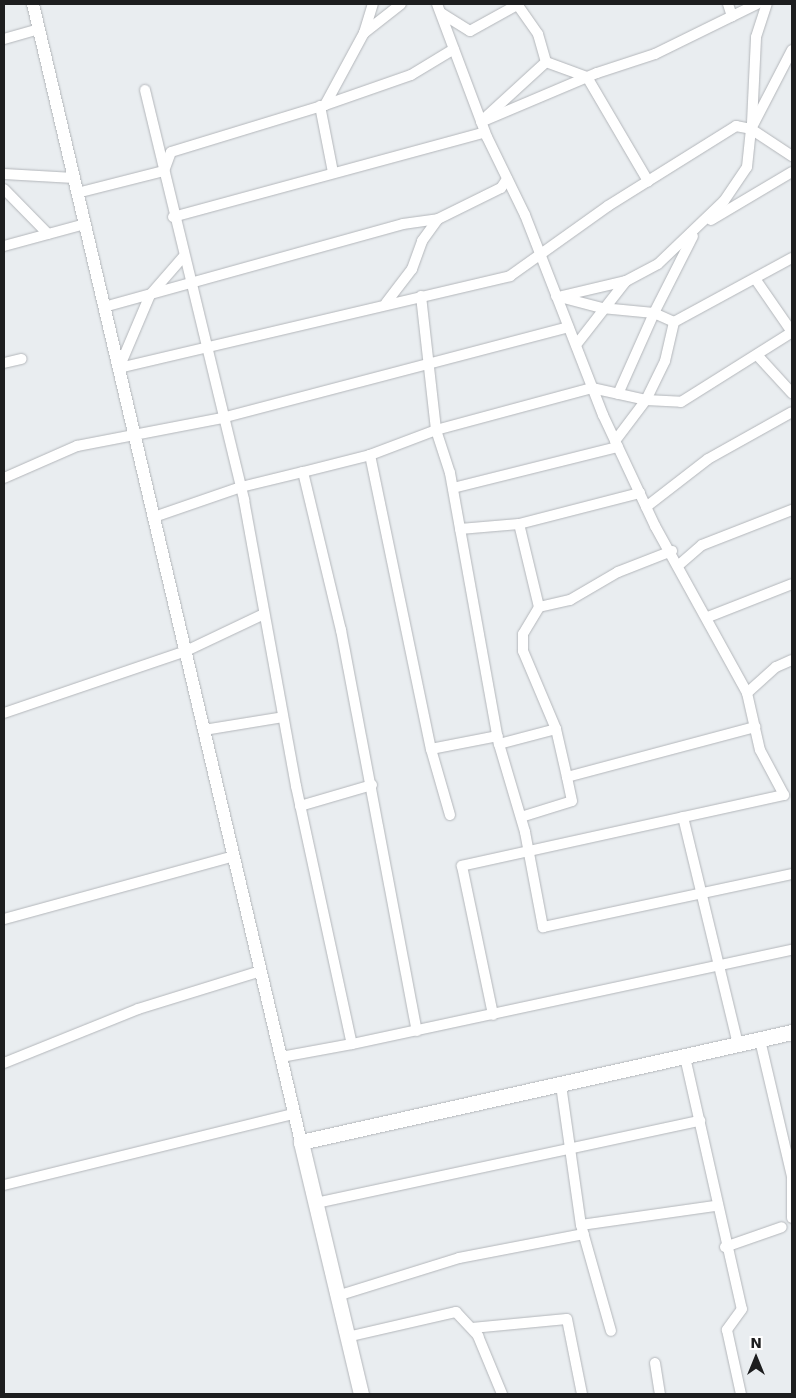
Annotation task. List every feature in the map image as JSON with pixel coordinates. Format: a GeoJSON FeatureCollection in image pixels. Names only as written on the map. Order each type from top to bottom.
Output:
{"type":"FeatureCollection","features":[{"type":"Feature","properties":{"kind":"main road"},"geometry":{"type":"LineString","coordinates":[[361,1394],[301,1142],[685,1058],[792,1032]]}},
{"type":"Feature","properties":{"kind":"street"},"geometry":{"type":"LineString","coordinates":[[33,4],[301,1142]]}},
{"type":"Feature","properties":{"kind":"street"},"geometry":{"type":"LineString","coordinates":[[364,33],[401,4]]}},
{"type":"Feature","properties":{"kind":"street"},"geometry":{"type":"LineString","coordinates":[[439,8],[470,31],[519,4],[538,34],[546,62]]}},
{"type":"Feature","properties":{"kind":"street"},"geometry":{"type":"LineString","coordinates":[[728,4],[732,16]]}},
{"type":"Feature","properties":{"kind":"street"},"geometry":{"type":"LineString","coordinates":[[173,217],[483,127],[587,77],[654,54],[757,4]]}},
{"type":"Feature","properties":{"kind":"street"},"geometry":{"type":"LineString","coordinates":[[556,296],[626,281],[658,264],[700,226],[747,167],[752,129],[756,37],[767,4]]}},
{"type":"Feature","properties":{"kind":"street"},"geometry":{"type":"LineString","coordinates":[[333,172],[323,106],[364,33],[372,5]]}},
{"type":"Feature","properties":{"kind":"street"},"geometry":{"type":"LineString","coordinates":[[439,8],[483,127],[540,253],[592,388],[616,444],[646,507],[680,564],[747,693],[760,750],[784,795],[462,866],[494,1015]]}},
{"type":"Feature","properties":{"kind":"street"},"geometry":{"type":"LineString","coordinates":[[4,39],[39,29]]}},
{"type":"Feature","properties":{"kind":"street"},"geometry":{"type":"LineString","coordinates":[[164,171],[171,152],[323,106],[411,75],[454,49]]}},
{"type":"Feature","properties":{"kind":"street"},"geometry":{"type":"LineString","coordinates":[[752,129],[792,50]]}},
{"type":"Feature","properties":{"kind":"street"},"geometry":{"type":"LineString","coordinates":[[546,62],[587,77],[648,181]]}},
{"type":"Feature","properties":{"kind":"street"},"geometry":{"type":"LineString","coordinates":[[483,127],[546,62]]}},
{"type":"Feature","properties":{"kind":"street"},"geometry":{"type":"LineString","coordinates":[[145,90],[173,217],[193,285],[222,418],[241,487],[300,806],[352,1044]]}},
{"type":"Feature","properties":{"kind":"street"},"geometry":{"type":"LineString","coordinates":[[119,368],[207,344],[510,276],[540,253],[648,181],[736,126],[752,129],[792,156]]}},
{"type":"Feature","properties":{"kind":"street"},"geometry":{"type":"LineString","coordinates":[[77,193],[164,171]]}},
{"type":"Feature","properties":{"kind":"street"},"geometry":{"type":"LineString","coordinates":[[4,174],[74,178]]}},
{"type":"Feature","properties":{"kind":"street"},"geometry":{"type":"LineString","coordinates":[[618,394],[654,314],[700,226],[791,176]]}},
{"type":"Feature","properties":{"kind":"street"},"geometry":{"type":"LineString","coordinates":[[104,307],[193,285],[403,224],[438,219],[500,188],[507,178]]}},
{"type":"Feature","properties":{"kind":"street"},"geometry":{"type":"LineString","coordinates":[[4,189],[48,234]]}},
{"type":"Feature","properties":{"kind":"street"},"geometry":{"type":"LineString","coordinates":[[386,304],[412,269],[422,241],[438,219]]}},
{"type":"Feature","properties":{"kind":"street"},"geometry":{"type":"LineString","coordinates":[[4,246],[85,224]]}},
{"type":"Feature","properties":{"kind":"street"},"geometry":{"type":"LineString","coordinates":[[119,368],[150,295],[184,256]]}},
{"type":"Feature","properties":{"kind":"street"},"geometry":{"type":"LineString","coordinates":[[453,488],[616,444],[646,400],[664,361],[674,322],[756,280],[792,258]]}},
{"type":"Feature","properties":{"kind":"street"},"geometry":{"type":"LineString","coordinates":[[154,517],[241,487],[370,455],[436,430],[592,388],[646,400],[681,402],[792,332],[756,280]]}},
{"type":"Feature","properties":{"kind":"street"},"geometry":{"type":"LineString","coordinates":[[576,345],[602,308],[626,281]]}},
{"type":"Feature","properties":{"kind":"street"},"geometry":{"type":"LineString","coordinates":[[421,296],[430,362],[436,430],[453,488],[499,740],[521,817],[543,927],[792,874]]}},
{"type":"Feature","properties":{"kind":"street"},"geometry":{"type":"LineString","coordinates":[[556,296],[602,308],[654,314],[674,322]]}},
{"type":"Feature","properties":{"kind":"street"},"geometry":{"type":"LineString","coordinates":[[4,478],[77,446],[222,418],[568,327]]}},
{"type":"Feature","properties":{"kind":"street"},"geometry":{"type":"LineString","coordinates":[[757,355],[792,392]]}},
{"type":"Feature","properties":{"kind":"street"},"geometry":{"type":"LineString","coordinates":[[4,363],[22,359]]}},
{"type":"Feature","properties":{"kind":"street"},"geometry":{"type":"LineString","coordinates":[[646,507],[708,459],[792,412]]}},
{"type":"Feature","properties":{"kind":"street"},"geometry":{"type":"LineString","coordinates":[[370,455],[431,749],[450,815]]}},
{"type":"Feature","properties":{"kind":"street"},"geometry":{"type":"LineString","coordinates":[[303,472],[372,785],[417,1031]]}},
{"type":"Feature","properties":{"kind":"street"},"geometry":{"type":"LineString","coordinates":[[460,529],[519,524],[640,493]]}},
{"type":"Feature","properties":{"kind":"street"},"geometry":{"type":"LineString","coordinates":[[680,564],[702,545],[792,510]]}},
{"type":"Feature","properties":{"kind":"street"},"geometry":{"type":"LineString","coordinates":[[519,524],[539,607],[523,634],[523,651],[556,729],[572,801],[521,817]]}},
{"type":"Feature","properties":{"kind":"street"},"geometry":{"type":"LineString","coordinates":[[539,607],[570,600],[618,572],[672,551]]}},
{"type":"Feature","properties":{"kind":"street"},"geometry":{"type":"LineString","coordinates":[[708,617],[792,584]]}},
{"type":"Feature","properties":{"kind":"street"},"geometry":{"type":"LineString","coordinates":[[4,713],[186,651],[264,614]]}},
{"type":"Feature","properties":{"kind":"street"},"geometry":{"type":"LineString","coordinates":[[747,693],[776,667],[792,660]]}},
{"type":"Feature","properties":{"kind":"street"},"geometry":{"type":"LineString","coordinates":[[204,730],[283,716]]}},
{"type":"Feature","properties":{"kind":"street"},"geometry":{"type":"LineString","coordinates":[[567,777],[755,728]]}},
{"type":"Feature","properties":{"kind":"street"},"geometry":{"type":"LineString","coordinates":[[431,749],[499,740],[556,729]]}},
{"type":"Feature","properties":{"kind":"street"},"geometry":{"type":"LineString","coordinates":[[300,806],[372,785]]}},
{"type":"Feature","properties":{"kind":"street"},"geometry":{"type":"LineString","coordinates":[[683,817],[738,1045]]}},
{"type":"Feature","properties":{"kind":"street"},"geometry":{"type":"LineString","coordinates":[[4,919],[234,856]]}},
{"type":"Feature","properties":{"kind":"street"},"geometry":{"type":"LineString","coordinates":[[281,1057],[494,1015],[792,950]]}},
{"type":"Feature","properties":{"kind":"street"},"geometry":{"type":"LineString","coordinates":[[4,1063],[138,1008],[261,971]]}},
{"type":"Feature","properties":{"kind":"street"},"geometry":{"type":"LineString","coordinates":[[760,1040],[792,1176],[792,1218]]}},
{"type":"Feature","properties":{"kind":"street"},"geometry":{"type":"LineString","coordinates":[[685,1058],[700,1121],[715,1206],[742,1309],[728,1330],[742,1394]]}},
{"type":"Feature","properties":{"kind":"street"},"geometry":{"type":"LineString","coordinates":[[560,1085],[583,1230],[612,1331]]}},
{"type":"Feature","properties":{"kind":"street"},"geometry":{"type":"LineString","coordinates":[[4,1185],[294,1114]]}},
{"type":"Feature","properties":{"kind":"street"},"geometry":{"type":"LineString","coordinates":[[316,1203],[571,1152],[700,1121]]}},
{"type":"Feature","properties":{"kind":"street"},"geometry":{"type":"LineString","coordinates":[[337,1296],[459,1258],[583,1230],[715,1206]]}},
{"type":"Feature","properties":{"kind":"street"},"geometry":{"type":"LineString","coordinates":[[725,1247],[782,1227]]}},
{"type":"Feature","properties":{"kind":"street"},"geometry":{"type":"LineString","coordinates":[[347,1337],[456,1312],[472,1328],[502,1394]]}},
{"type":"Feature","properties":{"kind":"street"},"geometry":{"type":"LineString","coordinates":[[472,1328],[567,1319],[582,1394]]}},
{"type":"Feature","properties":{"kind":"street"},"geometry":{"type":"LineString","coordinates":[[654,1363],[660,1394]]}}]}
